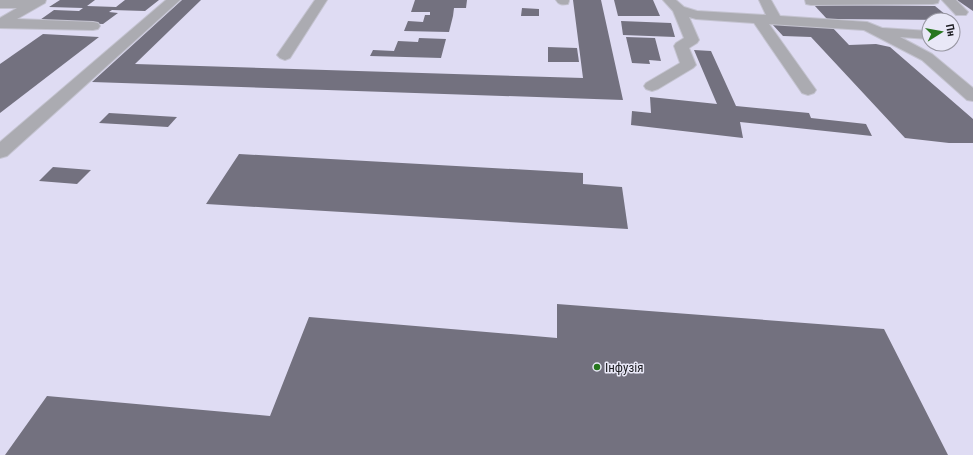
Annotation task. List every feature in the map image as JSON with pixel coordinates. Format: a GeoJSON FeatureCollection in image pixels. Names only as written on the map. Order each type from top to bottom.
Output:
{"type":"FeatureCollection","features":[{"type":"Feature","properties":{"kind":"lane"},"geometry":{"type":"LineString","coordinates":[[0,152],[174,0]]}},
{"type":"Feature","properties":{"kind":"lane"},"geometry":{"type":"LineString","coordinates":[[286,55],[321,0]]}},
{"type":"Feature","properties":{"kind":"lane"},"geometry":{"type":"LineString","coordinates":[[765,0],[775,19]]}},
{"type":"Feature","properties":{"kind":"lane"},"geometry":{"type":"LineString","coordinates":[[811,1],[933,0]]}},
{"type":"Feature","properties":{"kind":"lane"},"geometry":{"type":"LineString","coordinates":[[948,0],[961,12]]}},
{"type":"Feature","properties":{"kind":"lane"},"geometry":{"type":"LineString","coordinates":[[0,4],[36,2]]}},
{"type":"Feature","properties":{"kind":"lane"},"geometry":{"type":"LineString","coordinates":[[1,23],[36,2]]}},
{"type":"Feature","properties":{"kind":"lane"},"geometry":{"type":"LineString","coordinates":[[674,5],[696,15],[867,26],[927,57],[973,96]]}},
{"type":"Feature","properties":{"kind":"lane"},"geometry":{"type":"LineString","coordinates":[[652,86],[688,65],[681,46],[692,40],[674,5]]}},
{"type":"Feature","properties":{"kind":"lane"},"geometry":{"type":"LineString","coordinates":[[758,18],[808,90]]}},
{"type":"Feature","properties":{"kind":"lane"},"geometry":{"type":"LineString","coordinates":[[1,23],[93,26]]}},
{"type":"Feature","properties":{"kind":"lane"},"geometry":{"type":"LineString","coordinates":[[878,31],[921,34]]}},
{"type":"Feature","properties":{"kind":"shaded area"},"geometry":{"type":"Polygon","coordinates":[[[0,0],[167,0],[45,102],[66,103],[178,0],[973,0],[973,455],[0,455],[0,0]]]}},
{"type":"Feature","properties":{"kind":"building"},"geometry":{"type":"Polygon","coordinates":[[[60,0],[95,0],[87,6],[116,7],[125,0],[159,0],[145,11],[112,10],[109,12],[118,13],[103,24],[37,22],[54,10],[79,11],[83,8],[49,7],[60,0]]]}},
{"type":"Feature","properties":{"kind":"building"},"geometry":{"type":"Polygon","coordinates":[[[182,0],[201,0],[135,64],[583,78],[573,0],[601,0],[623,100],[92,82],[182,0]]]}},
{"type":"Feature","properties":{"kind":"building"},"geometry":{"type":"Polygon","coordinates":[[[415,0],[467,0],[466,8],[454,8],[449,32],[404,31],[408,21],[423,22],[425,15],[430,15],[430,12],[411,12],[415,0]]]}},
{"type":"Feature","properties":{"kind":"building"},"geometry":{"type":"Polygon","coordinates":[[[614,0],[653,0],[660,16],[618,16],[614,0]]]}},
{"type":"Feature","properties":{"kind":"building"},"geometry":{"type":"Polygon","coordinates":[[[957,0],[973,0],[973,11],[957,0]]]}},
{"type":"Feature","properties":{"kind":"building"},"geometry":{"type":"Polygon","coordinates":[[[814,5],[935,6],[942,12],[921,12],[921,20],[827,19],[814,5]]]}},
{"type":"Feature","properties":{"kind":"building"},"geometry":{"type":"Polygon","coordinates":[[[522,8],[539,9],[539,16],[521,16],[522,8]]]}},
{"type":"Feature","properties":{"kind":"building"},"geometry":{"type":"Polygon","coordinates":[[[621,21],[671,23],[675,37],[623,35],[621,21]]]}},
{"type":"Feature","properties":{"kind":"building"},"geometry":{"type":"Polygon","coordinates":[[[772,24],[831,26],[849,45],[876,44],[890,47],[973,119],[973,143],[949,143],[905,138],[811,37],[783,36],[772,24]]]}},
{"type":"Feature","properties":{"kind":"building"},"geometry":{"type":"Polygon","coordinates":[[[43,34],[99,37],[0,113],[0,64],[43,34]]]}},
{"type":"Feature","properties":{"kind":"building"},"geometry":{"type":"Polygon","coordinates":[[[626,37],[655,38],[661,61],[649,60],[650,64],[632,63],[626,37]]]}},
{"type":"Feature","properties":{"kind":"building"},"geometry":{"type":"Polygon","coordinates":[[[419,38],[446,39],[441,58],[370,56],[373,50],[394,51],[398,41],[418,42],[419,38]]]}},
{"type":"Feature","properties":{"kind":"building"},"geometry":{"type":"Polygon","coordinates":[[[548,47],[577,48],[579,62],[548,62],[548,47]]]}},
{"type":"Feature","properties":{"kind":"building"},"geometry":{"type":"Polygon","coordinates":[[[694,50],[711,51],[736,106],[809,113],[811,118],[866,124],[872,136],[740,122],[743,138],[631,125],[632,111],[651,113],[650,97],[717,104],[694,50]]]}},
{"type":"Feature","properties":{"kind":"building"},"geometry":{"type":"Polygon","coordinates":[[[109,113],[177,117],[168,127],[99,123],[109,113]]]}},
{"type":"Feature","properties":{"kind":"building"},"geometry":{"type":"Polygon","coordinates":[[[239,154],[583,173],[583,184],[622,187],[628,229],[206,204],[239,154]]]}},
{"type":"Feature","properties":{"kind":"building"},"geometry":{"type":"Polygon","coordinates":[[[53,167],[91,170],[77,184],[39,181],[53,167]]]}},
{"type":"Feature","properties":{"kind":"building","name":"Інфузія"},"geometry":{"type":"Polygon","coordinates":[[[557,304],[884,329],[948,455],[5,455],[47,396],[270,416],[309,317],[557,338],[557,304]]]}},
{"type":"Feature","properties":{"kind":"place","name":"Інфузія"},"geometry":{"type":"Point","coordinates":[597,367]}}]}
